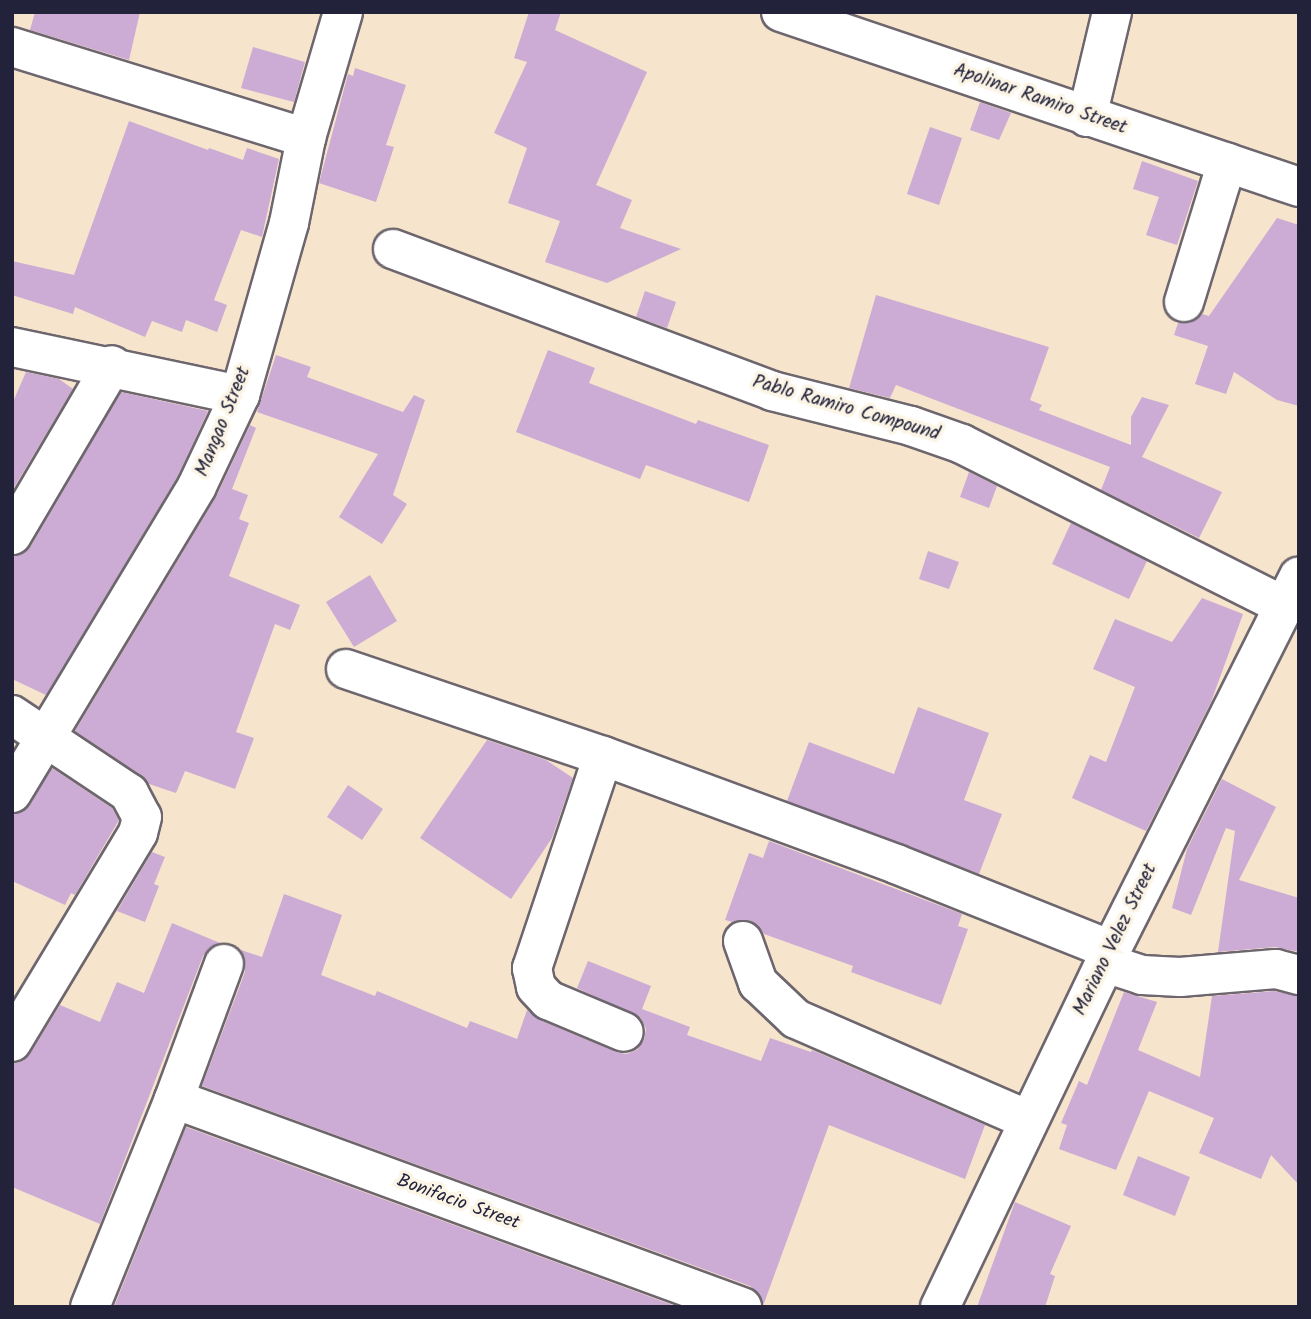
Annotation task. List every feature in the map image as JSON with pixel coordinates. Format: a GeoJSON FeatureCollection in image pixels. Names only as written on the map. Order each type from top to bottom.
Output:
{"type":"FeatureCollection","features":[{"type":"Feature","properties":{"kind":"street","name":"Mangao Street"},"geometry":{"type":"LineString","coordinates":[[12,793],[197,486],[240,395],[289,223],[306,138],[343,12]]}},
{"type":"Feature","properties":{"kind":"street","name":"Apolinar Ramiro Street"},"geometry":{"type":"LineString","coordinates":[[781,12],[1299,187]]}},
{"type":"Feature","properties":{"kind":"street"},"geometry":{"type":"LineString","coordinates":[[1087,117],[1112,12]]}},
{"type":"Feature","properties":{"kind":"street"},"geometry":{"type":"LineString","coordinates":[[12,47],[306,138]]}},
{"type":"Feature","properties":{"kind":"street"},"geometry":{"type":"LineString","coordinates":[[1184,302],[1227,162]]}},
{"type":"Feature","properties":{"kind":"street","name":"Pablo Ramiro Compound"},"geometry":{"type":"LineString","coordinates":[[393,249],[772,391],[911,426],[962,443],[1290,591]]}},
{"type":"Feature","properties":{"kind":"street"},"geometry":{"type":"LineString","coordinates":[[12,347],[240,395]]}},
{"type":"Feature","properties":{"kind":"street"},"geometry":{"type":"LineString","coordinates":[[12,535],[112,366]]}},
{"type":"Feature","properties":{"kind":"street","name":"Mariano Velez Street"},"geometry":{"type":"LineString","coordinates":[[940,1307],[1108,956],[1290,591]]}},
{"type":"Feature","properties":{"kind":"street"},"geometry":{"type":"LineString","coordinates":[[346,669],[603,756],[896,864],[1108,956],[1142,975],[1180,977],[1276,969],[1299,975]]}},
{"type":"Feature","properties":{"kind":"street"},"geometry":{"type":"LineString","coordinates":[[12,715],[129,793],[142,817],[138,833],[12,1042]]}},
{"type":"Feature","properties":{"kind":"street"},"geometry":{"type":"LineString","coordinates":[[603,756],[532,968],[536,988],[548,1000],[624,1032]]}},
{"type":"Feature","properties":{"kind":"street"},"geometry":{"type":"LineString","coordinates":[[743,941],[758,983],[796,1019],[1028,1120]]}},
{"type":"Feature","properties":{"kind":"street"},"geometry":{"type":"LineString","coordinates":[[90,1307],[174,1099],[224,964]]}},
{"type":"Feature","properties":{"kind":"street","name":"Bonifacio Street"},"geometry":{"type":"LineString","coordinates":[[174,1099],[742,1307]]}},
{"type":"Feature","properties":{"kind":"building"},"geometry":{"type":"Polygon","coordinates":[[[35,12],[140,12],[129,60],[30,30],[35,12]]]}},
{"type":"Feature","properties":{"kind":"building"},"geometry":{"type":"Polygon","coordinates":[[[529,12],[561,12],[555,30],[647,72],[596,185],[632,200],[620,228],[681,249],[607,283],[545,262],[560,221],[508,203],[527,148],[494,133],[527,62],[514,58],[529,12]]]}},
{"type":"Feature","properties":{"kind":"building"},"geometry":{"type":"Polygon","coordinates":[[[253,47],[305,62],[294,102],[241,88],[253,47]]]}},
{"type":"Feature","properties":{"kind":"building"},"geometry":{"type":"Polygon","coordinates":[[[355,68],[406,85],[386,145],[394,147],[376,202],[319,183],[348,74],[353,76],[355,68]]]}},
{"type":"Feature","properties":{"kind":"building"},"geometry":{"type":"Polygon","coordinates":[[[980,102],[1011,113],[999,140],[970,130],[980,102]]]}},
{"type":"Feature","properties":{"kind":"building"},"geometry":{"type":"Polygon","coordinates":[[[129,121],[243,160],[247,148],[279,159],[262,237],[241,230],[214,300],[227,305],[217,332],[186,320],[182,332],[152,321],[145,337],[75,307],[73,314],[12,295],[12,261],[74,275],[129,121]]]}},
{"type":"Feature","properties":{"kind":"building"},"geometry":{"type":"Polygon","coordinates":[[[930,127],[962,138],[939,205],[907,194],[930,127]]]}},
{"type":"Feature","properties":{"kind":"building"},"geometry":{"type":"Polygon","coordinates":[[[1142,161],[1198,181],[1177,245],[1146,235],[1159,197],[1133,189],[1142,161]]]}},
{"type":"Feature","properties":{"kind":"building"},"geometry":{"type":"Polygon","coordinates":[[[1277,218],[1299,225],[1299,406],[1277,400],[1234,372],[1226,394],[1195,384],[1208,346],[1174,335],[1178,323],[1190,323],[1202,314],[1209,316],[1277,218]]]}},
{"type":"Feature","properties":{"kind":"building"},"geometry":{"type":"Polygon","coordinates":[[[645,291],[676,302],[667,328],[636,317],[645,291]]]}},
{"type":"Feature","properties":{"kind":"building"},"geometry":{"type":"Polygon","coordinates":[[[876,295],[1049,347],[1030,400],[1042,405],[1039,410],[1131,445],[1131,417],[1142,397],[1169,405],[1142,457],[1222,492],[1199,538],[1101,490],[1110,467],[896,385],[890,398],[849,388],[876,295]]]}},
{"type":"Feature","properties":{"kind":"building"},"geometry":{"type":"Polygon","coordinates":[[[548,350],[595,368],[589,383],[696,424],[698,420],[769,445],[749,502],[646,465],[640,479],[516,432],[548,350]]]}},
{"type":"Feature","properties":{"kind":"building"},"geometry":{"type":"Polygon","coordinates":[[[276,355],[311,367],[307,377],[403,412],[414,395],[425,400],[393,495],[407,504],[382,544],[339,517],[378,454],[257,412],[276,355]]]}},
{"type":"Feature","properties":{"kind":"building"},"geometry":{"type":"Polygon","coordinates":[[[26,372],[59,379],[73,389],[12,491],[12,404],[26,372]]]}},
{"type":"Feature","properties":{"kind":"building"},"geometry":{"type":"Polygon","coordinates":[[[121,392],[208,411],[178,476],[46,695],[12,679],[12,557],[22,554],[31,546],[121,392]]]}},
{"type":"Feature","properties":{"kind":"building"},"geometry":{"type":"Polygon","coordinates":[[[250,425],[256,428],[232,489],[248,495],[239,519],[249,523],[229,576],[300,605],[290,630],[275,624],[236,732],[254,738],[235,789],[185,771],[176,793],[149,784],[141,775],[75,731],[216,497],[250,425]]]}},
{"type":"Feature","properties":{"kind":"building"},"geometry":{"type":"Polygon","coordinates":[[[969,472],[997,486],[989,508],[960,497],[969,472]]]}},
{"type":"Feature","properties":{"kind":"building"},"geometry":{"type":"Polygon","coordinates":[[[1071,523],[1147,561],[1129,599],[1052,564],[1071,523]]]}},
{"type":"Feature","properties":{"kind":"building"},"geometry":{"type":"Polygon","coordinates":[[[928,551],[959,562],[949,589],[919,579],[928,551]]]}},
{"type":"Feature","properties":{"kind":"building"},"geometry":{"type":"Polygon","coordinates":[[[370,575],[397,621],[354,647],[326,602],[370,575]]]}},
{"type":"Feature","properties":{"kind":"building"},"geometry":{"type":"Polygon","coordinates":[[[1202,598],[1243,614],[1211,702],[1146,831],[1072,798],[1090,755],[1106,762],[1135,687],[1093,669],[1115,619],[1172,642],[1202,598]]]}},
{"type":"Feature","properties":{"kind":"building"},"geometry":{"type":"Polygon","coordinates":[[[918,707],[989,733],[964,800],[1002,814],[979,874],[787,801],[809,742],[894,774],[918,707]]]}},
{"type":"Feature","properties":{"kind":"building"},"geometry":{"type":"Polygon","coordinates":[[[487,740],[546,760],[573,778],[552,838],[511,899],[420,838],[487,740]]]}},
{"type":"Feature","properties":{"kind":"building"},"geometry":{"type":"Polygon","coordinates":[[[52,768],[112,808],[119,820],[75,895],[71,893],[65,905],[12,881],[12,815],[22,812],[30,805],[52,768]]]}},
{"type":"Feature","properties":{"kind":"building"},"geometry":{"type":"Polygon","coordinates":[[[1222,779],[1276,807],[1239,880],[1299,898],[1299,952],[1275,947],[1218,952],[1235,831],[1226,828],[1191,915],[1172,908],[1187,849],[1222,779]]]}},
{"type":"Feature","properties":{"kind":"building"},"geometry":{"type":"Polygon","coordinates":[[[348,785],[383,809],[362,840],[327,817],[348,785]]]}},
{"type":"Feature","properties":{"kind":"building"},"geometry":{"type":"Polygon","coordinates":[[[769,841],[962,914],[958,926],[968,929],[941,1005],[851,972],[853,966],[764,934],[758,925],[748,920],[725,920],[749,853],[763,858],[769,841]]]}},
{"type":"Feature","properties":{"kind":"building"},"geometry":{"type":"Polygon","coordinates":[[[152,852],[165,857],[154,884],[159,886],[145,922],[117,911],[152,852]]]}},
{"type":"Feature","properties":{"kind":"building"},"geometry":{"type":"Polygon","coordinates":[[[284,894],[342,915],[321,975],[375,996],[377,991],[467,1028],[470,1021],[517,1039],[527,1010],[540,1020],[616,1052],[626,1054],[637,1050],[644,1040],[646,1029],[641,1018],[577,988],[588,961],[651,986],[642,1009],[690,1027],[687,1035],[761,1061],[770,1038],[811,1052],[812,1050],[985,1125],[965,1179],[829,1125],[763,1306],[759,1294],[750,1286],[202,1086],[245,972],[245,960],[241,950],[262,957],[284,894]]]}},
{"type":"Feature","properties":{"kind":"building"},"geometry":{"type":"Polygon","coordinates":[[[172,923],[220,943],[210,948],[203,956],[100,1224],[12,1187],[12,1064],[23,1061],[30,1054],[60,1005],[100,1022],[117,982],[144,993],[172,923]]]}},
{"type":"Feature","properties":{"kind":"building"},"geometry":{"type":"Polygon","coordinates":[[[1274,991],[1299,996],[1299,1185],[1271,1155],[1261,1179],[1199,1153],[1214,1118],[1149,1091],[1116,1170],[1059,1149],[1067,1125],[1061,1123],[1079,1081],[1087,1085],[1124,992],[1157,1002],[1138,1050],[1200,1077],[1212,996],[1274,991]]]}},
{"type":"Feature","properties":{"kind":"building"},"geometry":{"type":"Polygon","coordinates":[[[186,1127],[678,1307],[114,1307],[186,1127]]]}},
{"type":"Feature","properties":{"kind":"building"},"geometry":{"type":"Polygon","coordinates":[[[1138,1156],[1190,1177],[1175,1216],[1123,1195],[1138,1156]]]}},
{"type":"Feature","properties":{"kind":"building"},"geometry":{"type":"Polygon","coordinates":[[[1015,1202],[1071,1226],[1050,1274],[1055,1276],[1045,1307],[977,1307],[1015,1202]]]}}]}
